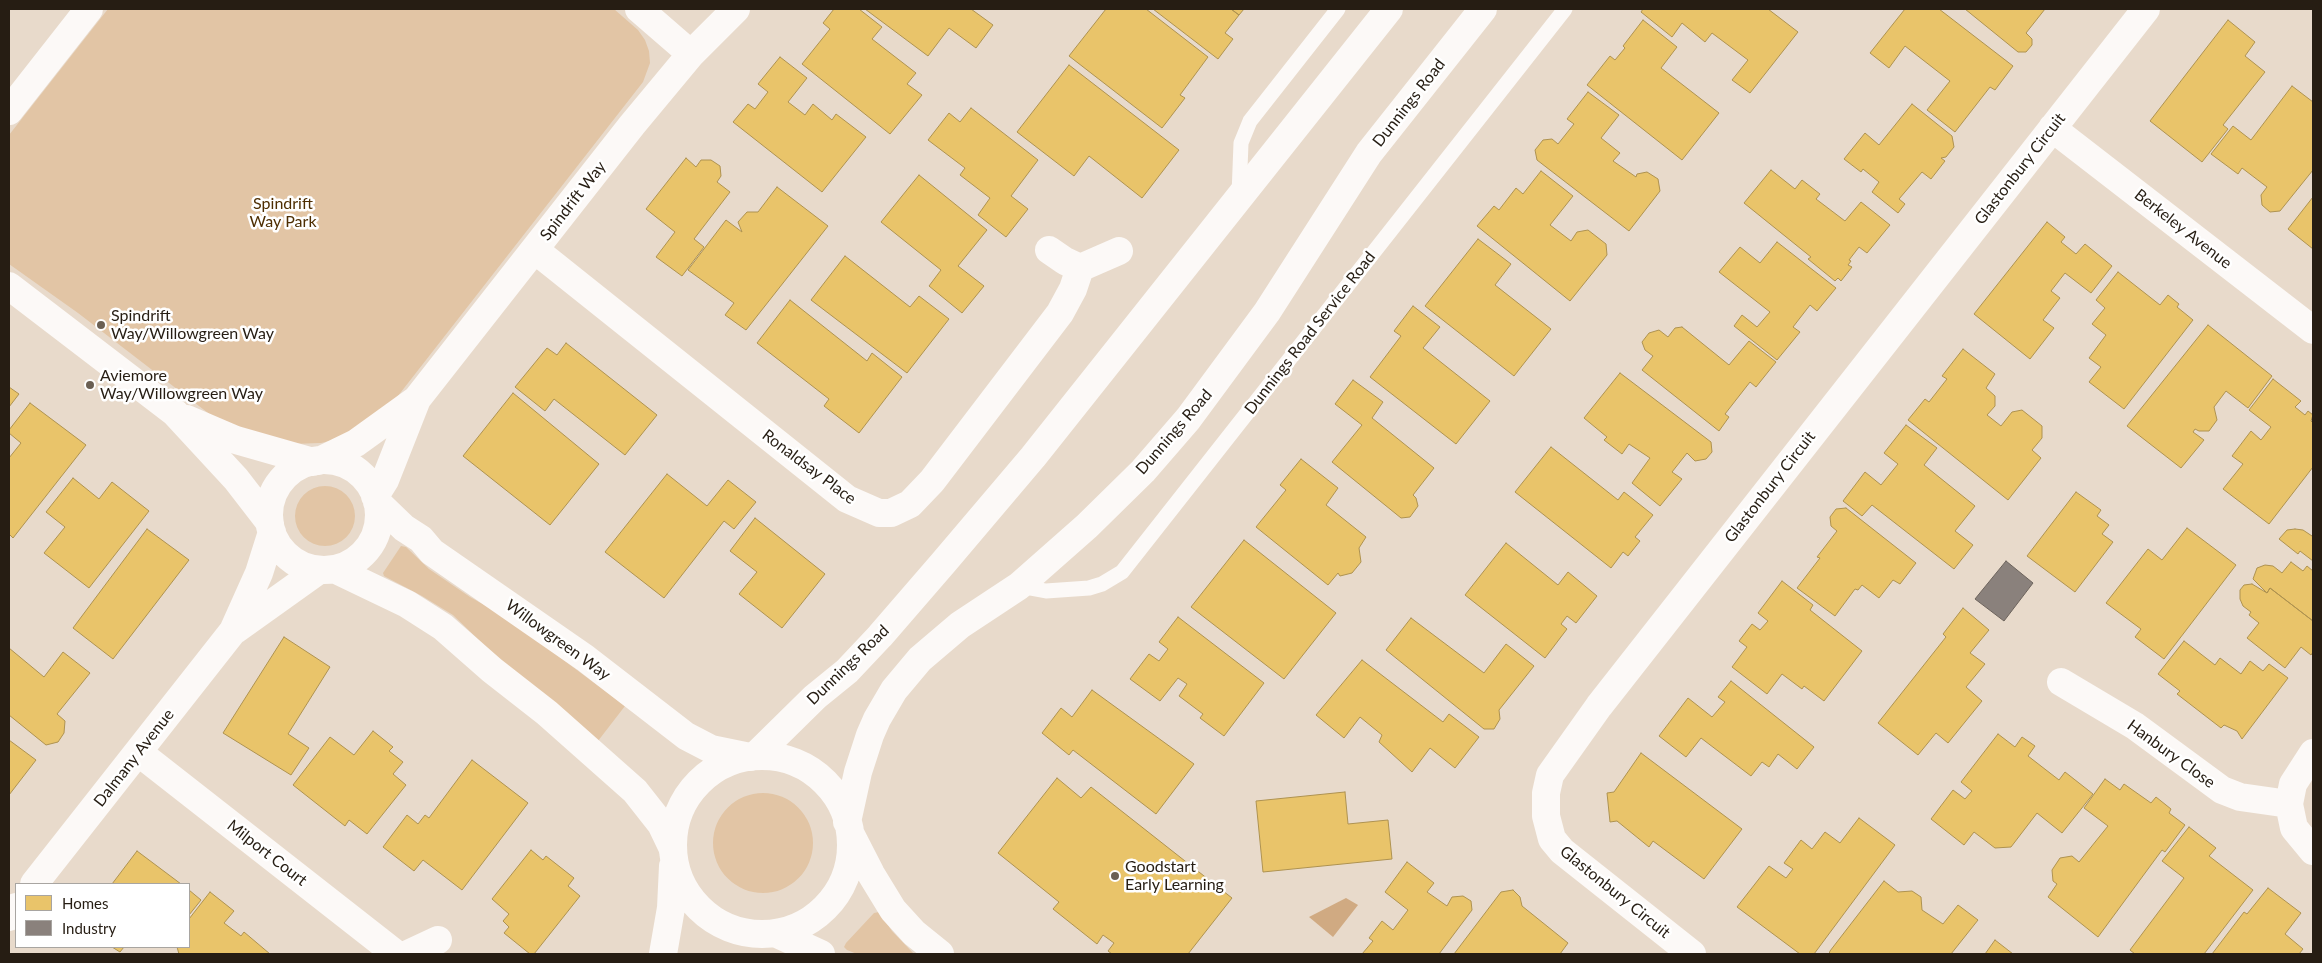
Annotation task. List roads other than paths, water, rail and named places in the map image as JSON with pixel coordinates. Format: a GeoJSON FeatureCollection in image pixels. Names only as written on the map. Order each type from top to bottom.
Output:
{"type":"FeatureCollection","features":[{"type":"Feature","properties":{"kind":"street"},"geometry":{"type":"LineString","coordinates":[[9,111],[89,9]]}},
{"type":"Feature","properties":{"kind":"street"},"geometry":{"type":"LineString","coordinates":[[639,9],[690,54]]}},
{"type":"Feature","properties":{"kind":"street","name":"Spindrift Way"},"geometry":{"type":"LineString","coordinates":[[316,461],[356,443],[417,399],[690,54],[736,9]]}},
{"type":"Feature","properties":{"kind":"street","name":"Dunnings Road"},"geometry":{"type":"LineString","coordinates":[[752,757],[815,697],[847,671],[892,623],[1033,457],[1389,9]]}},
{"type":"Feature","properties":{"kind":"street","name":"Dunnings Road"},"geometry":{"type":"LineString","coordinates":[[848,827],[858,772],[870,735],[894,690],[920,659],[960,625],[1019,586],[1101,512],[1142,471],[1188,419],[1267,312],[1369,153],[1483,9]]}},
{"type":"Feature","properties":{"kind":"street","name":"Glastonbury Circuit"},"geometry":{"type":"LineString","coordinates":[[1692,954],[1562,851],[1552,839],[1546,816],[1546,792],[1550,775],[1563,754],[1605,698],[2146,9]]}},
{"type":"Feature","properties":{"kind":"street","name":"Berkeley Avenue"},"geometry":{"type":"LineString","coordinates":[[2052,128],[2313,330]]}},
{"type":"Feature","properties":{"kind":"street","name":"Ronaldsay Place"},"geometry":{"type":"LineString","coordinates":[[535,250],[847,499],[880,513],[890,513],[910,504],[932,481],[1060,313],[1073,289],[1080,268]]}},
{"type":"Feature","properties":{"kind":"street"},"geometry":{"type":"LineString","coordinates":[[1049,250],[1080,268],[1119,250]]}},
{"type":"Feature","properties":{"kind":"street"},"geometry":{"type":"LineString","coordinates":[[9,286],[175,413],[236,479],[271,527],[285,554],[295,562],[327,570],[407,604],[443,627],[492,670],[547,713],[636,791],[661,824],[673,853],[682,885],[694,902],[708,915],[734,930],[753,933],[769,940],[821,954]]}},
{"type":"Feature","properties":{"kind":"street","name":"Spindrift Way"},"geometry":{"type":"LineString","coordinates":[[376,499],[417,399]]}},
{"type":"Feature","properties":{"kind":"street"},"geometry":{"type":"LineString","coordinates":[[175,413],[236,440],[316,461],[333,461],[346,465],[368,483],[376,499],[378,527],[373,540],[357,559],[327,570]]}},
{"type":"Feature","properties":{"kind":"street"},"geometry":{"type":"LineString","coordinates":[[271,527],[272,500],[283,479],[292,471],[316,461]]}},
{"type":"Feature","properties":{"kind":"street","name":"Willowgreen Way"},"geometry":{"type":"LineString","coordinates":[[376,499],[404,528],[420,539],[432,552],[585,658],[686,736],[711,749],[752,757]]}},
{"type":"Feature","properties":{"kind":"street","name":"Dalmany Avenue"},"geometry":{"type":"LineString","coordinates":[[35,883],[233,631],[259,573],[271,527]]}},
{"type":"Feature","properties":{"kind":"street","name":"Dalmany Avenue"},"geometry":{"type":"LineString","coordinates":[[233,631],[327,570]]}},
{"type":"Feature","properties":{"kind":"street","name":"Hanbury Close"},"geometry":{"type":"LineString","coordinates":[[2061,682],[2135,726],[2222,790],[2240,797],[2289,804]]}},
{"type":"Feature","properties":{"kind":"street","name":"Milport Court"},"geometry":{"type":"LineString","coordinates":[[138,752],[396,954]]}},
{"type":"Feature","properties":{"kind":"street"},"geometry":{"type":"LineString","coordinates":[[2313,753],[2294,784],[2289,804],[2294,828],[2313,851]]}},
{"type":"Feature","properties":{"kind":"street"},"geometry":{"type":"LineString","coordinates":[[663,954],[671,908],[673,853],[680,809],[694,788],[719,767],[752,757],[779,758],[795,762],[816,775],[834,793],[842,807],[848,827],[864,862],[893,910],[914,933],[940,954]]}},
{"type":"Feature","properties":{"kind":"street"},"geometry":{"type":"LineString","coordinates":[[769,940],[811,919],[833,897],[847,870],[850,855],[848,827]]}},
{"type":"Feature","properties":{"kind":"street"},"geometry":{"type":"LineString","coordinates":[[408,954],[438,940]]}},
{"type":"Feature","properties":{"kind":"lane"},"geometry":{"type":"LineString","coordinates":[[1238,199],[1241,143],[1247,126],[1338,9]]}},
{"type":"Feature","properties":{"kind":"lane","name":"Dunnings Road Service Road"},"geometry":{"type":"LineString","coordinates":[[1019,586],[1046,592],[1089,588],[1108,582],[1122,572],[1565,9]]}},
{"type":"Feature","properties":{"kind":"place","name":"Spindrift Way/Willowgreen Way"},"geometry":{"type":"Point","coordinates":[101,325]}},
{"type":"Feature","properties":{"kind":"place","name":"Aviemore Way/Willowgreen Way"},"geometry":{"type":"Point","coordinates":[90,385]}},
{"type":"Feature","properties":{"kind":"place","name":"Goodstart Early Learning"},"geometry":{"type":"Point","coordinates":[1115,876]}},
{"type":"Feature","properties":{"kind":"park label","name":"Spindrift Way Park"},"geometry":{"type":"Point","coordinates":[283,213]}}]}
